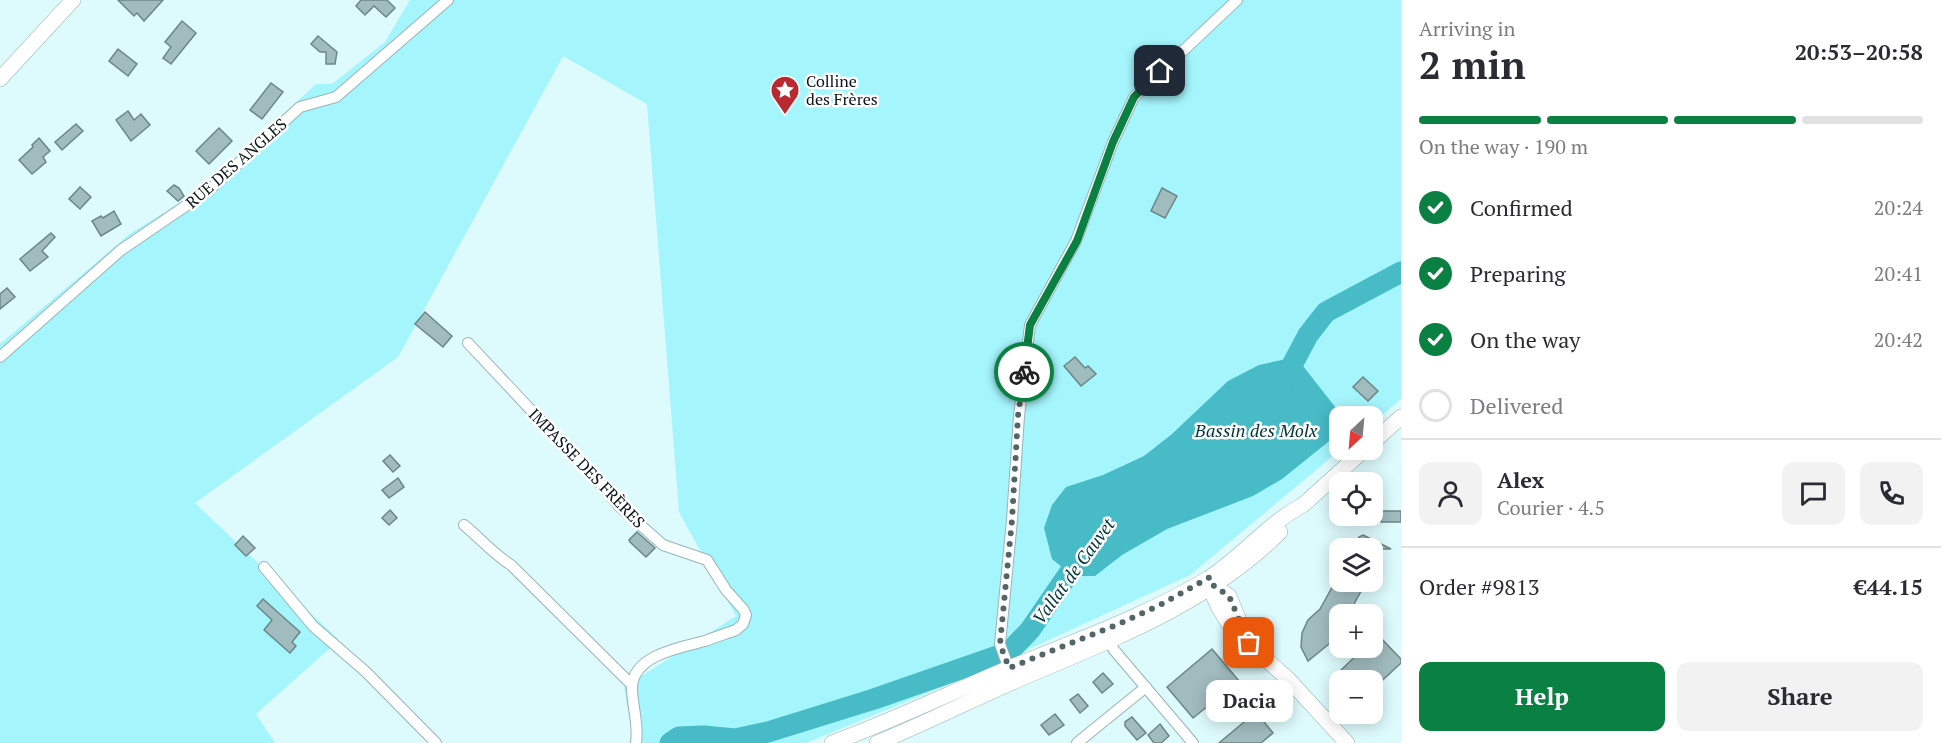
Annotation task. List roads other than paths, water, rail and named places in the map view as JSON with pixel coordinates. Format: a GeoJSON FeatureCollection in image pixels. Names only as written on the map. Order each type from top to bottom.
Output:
{"type":"FeatureCollection","features":[{"type":"Feature","properties":{"kind":"main road"},"geometry":{"type":"LineString","coordinates":[[0,79],[73,0]]}},
{"type":"Feature","properties":{"kind":"main road"},"geometry":{"type":"LineString","coordinates":[[1383,433],[1401,417]]}},
{"type":"Feature","properties":{"kind":"main road"},"geometry":{"type":"LineString","coordinates":[[832,743],[869,736],[888,721],[1007,665],[1152,622],[1212,581],[1257,555],[1297,516],[1303,505],[1354,460]]}},
{"type":"Feature","properties":{"kind":"main road"},"geometry":{"type":"LineString","coordinates":[[1212,581],[1214,597],[1232,629],[1298,689],[1347,743]]}},
{"type":"Feature","properties":{"kind":"main road"},"geometry":{"type":"LineString","coordinates":[[885,741],[1007,665]]}},
{"type":"Feature","properties":{"kind":"street","name":"RUE DES ANGLES"},"geometry":{"type":"LineString","coordinates":[[0,357],[121,250],[210,190],[300,107],[336,97],[448,0]]}},
{"type":"Feature","properties":{"kind":"street"},"geometry":{"type":"LineString","coordinates":[[1007,665],[1000,644],[1012,520],[1018,416],[1030,325],[1077,241],[1113,142],[1134,97],[1237,0]]}},
{"type":"Feature","properties":{"kind":"street","name":"IMPASSE DES FRÈRES"},"geometry":{"type":"LineString","coordinates":[[468,343],[619,506],[663,545],[707,560],[726,590],[746,615],[743,624],[736,630],[675,648],[648,660],[636,674],[632,685]]}},
{"type":"Feature","properties":{"kind":"street"},"geometry":{"type":"LineString","coordinates":[[464,525],[497,556],[511,565],[632,685],[638,734],[636,743]]}},
{"type":"Feature","properties":{"kind":"street"},"geometry":{"type":"LineString","coordinates":[[264,567],[313,626],[366,672],[436,743]]}},
{"type":"Feature","properties":{"kind":"street"},"geometry":{"type":"LineString","coordinates":[[1106,637],[1193,743]]}},
{"type":"Feature","properties":{"kind":"street"},"geometry":{"type":"LineString","coordinates":[[1077,743],[1146,687]]}},
{"type":"Feature","properties":{"kind":"street"},"geometry":{"type":"LineString","coordinates":[[885,741],[888,721]]}},
{"type":"Feature","properties":{"kind":"water","name":"Bassin des Molx"},"geometry":{"type":"Polygon","coordinates":[[[1296,357],[1334,406],[1329,406],[1329,441],[1282,479],[1253,496],[1167,529],[1122,555],[1095,576],[1073,576],[1052,559],[1044,528],[1052,505],[1066,487],[1103,475],[1144,456],[1172,434],[1228,381],[1259,365],[1296,357]]]}},
{"type":"Feature","properties":{"kind":"waterway","name":"Vallat de Cauvet"},"geometry":{"type":"LineString","coordinates":[[1283,382],[1308,335],[1326,312],[1401,272]]}},
{"type":"Feature","properties":{"kind":"waterway","name":"Vallat de Cauvet"},"geometry":{"type":"LineString","coordinates":[[670,743],[679,737],[704,736],[735,739],[768,732],[874,699],[1009,652],[1030,630],[1085,550]]}},
{"type":"Feature","properties":{"kind":"place","name":"Colline des Frères"},"geometry":{"type":"Point","coordinates":[785,116]}},
{"type":"Feature","properties":{"kind":"place","name":"Dacia"},"geometry":{"type":"Point","coordinates":[1249,643]}}]}
